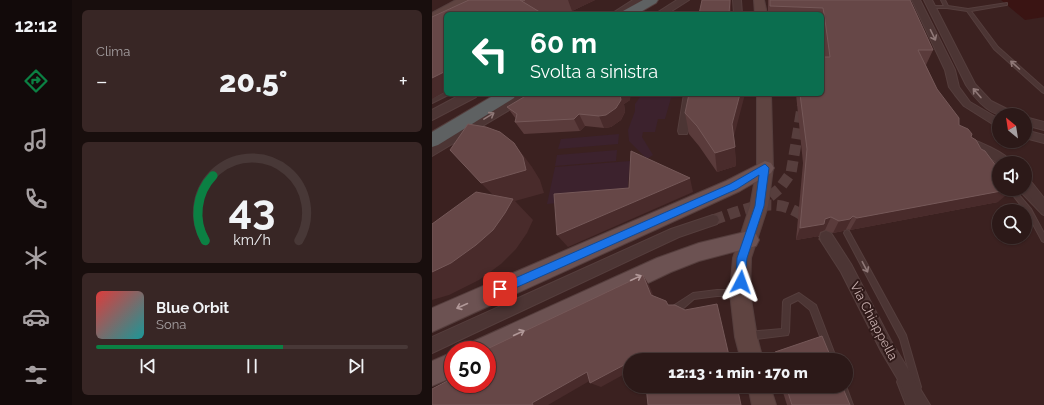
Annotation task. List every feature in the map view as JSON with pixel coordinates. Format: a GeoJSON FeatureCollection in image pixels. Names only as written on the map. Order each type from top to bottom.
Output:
{"type":"FeatureCollection","features":[{"type":"Feature","properties":{"kind":"highway"},"geometry":{"type":"LineString","coordinates":[[631,12],[652,0]]}},
{"type":"Feature","properties":{"kind":"highway"},"geometry":{"type":"LineString","coordinates":[[646,12],[667,0]]}},
{"type":"Feature","properties":{"kind":"highway"},"geometry":{"type":"LineString","coordinates":[[432,129],[487,96]]}},
{"type":"Feature","properties":{"kind":"highway"},"geometry":{"type":"LineString","coordinates":[[432,140],[505,96]]}},
{"type":"Feature","properties":{"kind":"main road"},"geometry":{"type":"LineString","coordinates":[[432,10],[452,0]]}},
{"type":"Feature","properties":{"kind":"main road"},"geometry":{"type":"LineString","coordinates":[[432,17],[464,0]]}},
{"type":"Feature","properties":{"kind":"main road"},"geometry":{"type":"LineString","coordinates":[[748,0],[750,12]]}},
{"type":"Feature","properties":{"kind":"main road"},"geometry":{"type":"LineString","coordinates":[[759,0],[761,12]]}},
{"type":"Feature","properties":{"kind":"main road"},"geometry":{"type":"LineString","coordinates":[[750,353],[746,337],[740,293],[742,258],[759,206],[765,168],[764,96]]}},
{"type":"Feature","properties":{"kind":"main road"},"geometry":{"type":"LineString","coordinates":[[432,320],[733,186],[765,168]]}},
{"type":"Feature","properties":{"kind":"main road"},"geometry":{"type":"LineString","coordinates":[[496,344],[664,265],[700,252],[749,240]]}},
{"type":"Feature","properties":{"kind":"main road"},"geometry":{"type":"LineString","coordinates":[[432,374],[444,368]]}},
{"type":"Feature","properties":{"kind":"main road"},"geometry":{"type":"LineString","coordinates":[[761,393],[764,405]]}},
{"type":"Feature","properties":{"kind":"street"},"geometry":{"type":"LineString","coordinates":[[619,12],[640,0]]}},
{"type":"Feature","properties":{"kind":"street"},"geometry":{"type":"LineString","coordinates":[[663,12],[684,0]]}},
{"type":"Feature","properties":{"kind":"street"},"geometry":{"type":"LineString","coordinates":[[737,0],[738,12]]}},
{"type":"Feature","properties":{"kind":"street"},"geometry":{"type":"LineString","coordinates":[[916,0],[950,70],[954,87],[968,104],[992,119]]}},
{"type":"Feature","properties":{"kind":"street"},"geometry":{"type":"LineString","coordinates":[[929,3],[971,85],[988,104],[996,108]]}},
{"type":"Feature","properties":{"kind":"street"},"geometry":{"type":"LineString","coordinates":[[432,116],[468,96]]}},
{"type":"Feature","properties":{"kind":"street"},"geometry":{"type":"LineString","coordinates":[[432,151],[524,96]]}},
{"type":"Feature","properties":{"kind":"street"},"geometry":{"type":"LineString","coordinates":[[683,131],[689,96]]}},
{"type":"Feature","properties":{"kind":"street"},"geometry":{"type":"LineString","coordinates":[[1032,123],[1044,126]]}},
{"type":"Feature","properties":{"kind":"street"},"geometry":{"type":"LineString","coordinates":[[1032,136],[1044,139]]}},
{"type":"Feature","properties":{"kind":"street"},"geometry":{"type":"LineString","coordinates":[[954,137],[979,146],[995,156]]}},
{"type":"Feature","properties":{"kind":"street"},"geometry":{"type":"LineString","coordinates":[[1032,194],[1039,205]]}},
{"type":"Feature","properties":{"kind":"street"},"geometry":{"type":"LineString","coordinates":[[432,345],[675,233],[713,220]]}},
{"type":"Feature","properties":{"kind":"street","name":"Via Chiappella"},"geometry":{"type":"LineString","coordinates":[[826,237],[846,268],[918,404]]}},
{"type":"Feature","properties":{"kind":"lane"},"geometry":{"type":"LineString","coordinates":[[943,0],[947,6]]}},
{"type":"Feature","properties":{"kind":"lane"},"geometry":{"type":"LineString","coordinates":[[929,3],[968,10],[1006,4]]}},
{"type":"Feature","properties":{"kind":"lane"},"geometry":{"type":"LineString","coordinates":[[968,10],[996,48],[1044,91]]}},
{"type":"Feature","properties":{"kind":"lane"},"geometry":{"type":"LineString","coordinates":[[432,101],[444,95]]}},
{"type":"Feature","properties":{"kind":"lane"},"geometry":{"type":"LineString","coordinates":[[980,157],[992,164]]}},
{"type":"Feature","properties":{"kind":"lane"},"geometry":{"type":"LineString","coordinates":[[1017,196],[1029,211],[1044,239]]}},
{"type":"Feature","properties":{"kind":"lane"},"geometry":{"type":"LineString","coordinates":[[1025,196],[1039,205]]}},
{"type":"Feature","properties":{"kind":"lane"},"geometry":{"type":"LineString","coordinates":[[1029,196],[1044,212]]}},
{"type":"Feature","properties":{"kind":"lane"},"geometry":{"type":"LineString","coordinates":[[847,233],[903,338],[918,404]]}},
{"type":"Feature","properties":{"kind":"lane"},"geometry":{"type":"LineString","coordinates":[[676,309],[693,296],[717,293],[740,293]]}},
{"type":"Feature","properties":{"kind":"lane"},"geometry":{"type":"LineString","coordinates":[[746,337],[785,332],[787,302],[799,296],[814,308],[830,353]]}},
{"type":"Feature","properties":{"kind":"lane"},"geometry":{"type":"LineString","coordinates":[[845,393],[849,405]]}},
{"type":"Feature","properties":{"kind":"shaded area"},"geometry":{"type":"Polygon","coordinates":[[[1001,0],[1044,0],[1044,17],[1025,20],[1001,0]]]}},
{"type":"Feature","properties":{"kind":"shaded area"},"geometry":{"type":"Polygon","coordinates":[[[641,96],[683,96],[671,98],[665,119],[658,119],[655,132],[643,132],[642,137],[653,155],[647,159],[629,141],[628,130],[635,111],[635,104],[641,96]]]}},
{"type":"Feature","properties":{"kind":"shaded area"},"geometry":{"type":"Polygon","coordinates":[[[619,134],[618,144],[558,149],[561,139],[619,134]]]}},
{"type":"Feature","properties":{"kind":"shaded area"},"geometry":{"type":"Polygon","coordinates":[[[617,150],[616,161],[555,166],[557,155],[617,150]]]}},
{"type":"Feature","properties":{"kind":"shaded area"},"geometry":{"type":"Polygon","coordinates":[[[630,161],[627,197],[547,204],[555,167],[630,161]]]}},
{"type":"Feature","properties":{"kind":"building"},"geometry":{"type":"Polygon","coordinates":[[[469,0],[520,0],[540,12],[444,12],[444,72],[432,78],[432,17],[469,0]]]}},
{"type":"Feature","properties":{"kind":"building"},"geometry":{"type":"Polygon","coordinates":[[[702,0],[730,0],[729,12],[699,12],[702,0]]]}},
{"type":"Feature","properties":{"kind":"building"},"geometry":{"type":"Polygon","coordinates":[[[770,0],[910,0],[933,50],[918,50],[937,89],[959,118],[959,125],[968,129],[972,134],[971,137],[976,140],[981,149],[985,151],[992,160],[992,193],[857,218],[853,216],[850,219],[839,221],[831,217],[825,219],[824,224],[800,228],[807,149],[800,96],[824,96],[824,57],[830,57],[823,8],[770,6],[770,0]]]}},
{"type":"Feature","properties":{"kind":"building"},"geometry":{"type":"Polygon","coordinates":[[[526,96],[620,96],[621,100],[616,108],[606,115],[599,116],[579,114],[574,119],[515,122],[517,114],[507,107],[526,96]]]}},
{"type":"Feature","properties":{"kind":"building"},"geometry":{"type":"Polygon","coordinates":[[[689,96],[739,96],[732,124],[735,147],[715,153],[697,126],[685,113],[689,96]]]}},
{"type":"Feature","properties":{"kind":"building"},"geometry":{"type":"Polygon","coordinates":[[[468,124],[486,127],[500,132],[514,143],[523,157],[526,170],[481,183],[450,150],[468,124]]]}},
{"type":"Feature","properties":{"kind":"building"},"geometry":{"type":"Polygon","coordinates":[[[631,151],[690,178],[557,235],[554,194],[629,188],[631,151]]]}},
{"type":"Feature","properties":{"kind":"building"},"geometry":{"type":"Polygon","coordinates":[[[476,192],[513,199],[493,230],[476,245],[451,263],[432,272],[432,224],[476,192]]]}},
{"type":"Feature","properties":{"kind":"building"},"geometry":{"type":"Polygon","coordinates":[[[643,275],[651,295],[666,301],[668,305],[675,305],[685,310],[717,304],[728,353],[623,353],[623,366],[590,383],[587,372],[532,403],[533,405],[432,405],[432,389],[444,383],[444,393],[496,393],[496,345],[643,275]]]}},
{"type":"Feature","properties":{"kind":"building"},"geometry":{"type":"Polygon","coordinates":[[[822,336],[829,353],[775,353],[822,336]]]}},
{"type":"Feature","properties":{"kind":"building"},"geometry":{"type":"Polygon","coordinates":[[[647,393],[738,393],[741,405],[648,405],[647,393]]]}},
{"type":"Feature","properties":{"kind":"building"},"geometry":{"type":"Polygon","coordinates":[[[788,393],[845,393],[850,405],[792,405],[788,393]]]}},
{"type":"Feature","properties":{"kind":"tunnel"},"geometry":{"type":"LineString","coordinates":[[803,103],[804,96]]}},
{"type":"Feature","properties":{"kind":"tunnel"},"geometry":{"type":"LineString","coordinates":[[756,205],[767,199],[780,188],[791,173],[803,102]]}},
{"type":"Feature","properties":{"kind":"tunnel"},"geometry":{"type":"LineString","coordinates":[[713,220],[746,209],[772,205],[785,207],[797,212],[810,221],[826,237]]}},
{"type":"Feature","properties":{"kind":"route"},"geometry":{"type":"LineString","coordinates":[[500,289],[733,186],[765,168],[759,206],[742,258],[741,282]]}}]}
